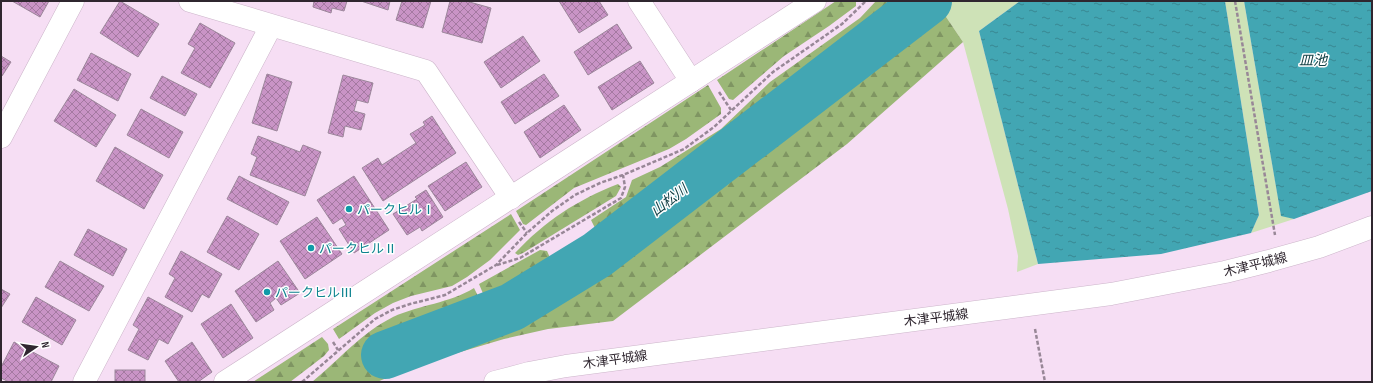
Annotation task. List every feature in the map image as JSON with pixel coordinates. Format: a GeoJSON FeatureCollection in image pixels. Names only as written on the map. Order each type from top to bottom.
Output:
{"type":"FeatureCollection","features":[{"type":"Feature","properties":{"kind":"street"},"geometry":{"type":"LineString","coordinates":[[1,137],[74,1]]}},
{"type":"Feature","properties":{"kind":"street"},"geometry":{"type":"LineString","coordinates":[[190,1],[426,71],[511,198]]}},
{"type":"Feature","properties":{"kind":"street"},"geometry":{"type":"LineString","coordinates":[[639,1],[691,81]]}},
{"type":"Feature","properties":{"kind":"street"},"geometry":{"type":"LineString","coordinates":[[225,382],[815,1]]}},
{"type":"Feature","properties":{"kind":"street"},"geometry":{"type":"LineString","coordinates":[[84,382],[271,26]]}},
{"type":"Feature","properties":{"kind":"street","name":"木津平城線"},"geometry":{"type":"LineString","coordinates":[[495,382],[529,373],[566,366],[1111,294],[1225,272],[1298,253],[1372,227]]}},
{"type":"Feature","properties":{"kind":"path"},"geometry":{"type":"LineString","coordinates":[[496,265],[527,233],[552,211],[575,195],[684,148],[714,127],[772,72],[842,24],[865,1]]}},
{"type":"Feature","properties":{"kind":"path"},"geometry":{"type":"LineString","coordinates":[[1235,1],[1275,235]]}},
{"type":"Feature","properties":{"kind":"path"},"geometry":{"type":"LineString","coordinates":[[302,382],[375,319],[392,310],[445,295],[496,265],[520,258],[620,198],[625,187],[623,175]]}},
{"type":"Feature","properties":{"kind":"path"},"geometry":{"type":"LineString","coordinates":[[1029,304],[1045,382]]}},
{"type":"Feature","properties":{"kind":"green space"},"geometry":{"type":"Polygon","coordinates":[[[836,1],[856,1],[856,6],[784,56],[733,100],[729,99],[717,80],[836,1]]]}},
{"type":"Feature","properties":{"kind":"green space"},"geometry":{"type":"Polygon","coordinates":[[[876,1],[910,1],[735,138],[630,217],[546,272],[487,303],[479,284],[540,250],[547,251],[551,260],[598,234],[591,220],[626,197],[632,180],[660,167],[721,129],[770,82],[860,18],[876,1]]]}},
{"type":"Feature","properties":{"kind":"green space"},"geometry":{"type":"Polygon","coordinates":[[[949,1],[1020,1],[979,31],[1038,264],[1017,272],[1018,256],[1008,209],[963,42],[940,8],[949,1]]]}},
{"type":"Feature","properties":{"kind":"green space"},"geometry":{"type":"Polygon","coordinates":[[[1225,1],[1244,1],[1281,215],[1294,219],[1251,233],[1259,215],[1225,1]]]}},
{"type":"Feature","properties":{"kind":"green space"},"geometry":{"type":"Polygon","coordinates":[[[940,8],[963,42],[847,144],[613,321],[548,329],[504,339],[420,364],[377,382],[312,382],[360,339],[381,323],[403,313],[445,301],[474,288],[482,304],[374,348],[383,368],[518,315],[623,250],[740,164],[940,8]]]}},
{"type":"Feature","properties":{"kind":"green space"},"geometry":{"type":"Polygon","coordinates":[[[708,85],[721,108],[721,114],[669,149],[574,188],[526,225],[523,224],[516,211],[708,85]]]}},
{"type":"Feature","properties":{"kind":"green space"},"geometry":{"type":"Polygon","coordinates":[[[618,184],[621,187],[616,196],[523,253],[518,255],[515,253],[538,231],[562,212],[603,190],[618,184]]]}},
{"type":"Feature","properties":{"kind":"green space"},"geometry":{"type":"Polygon","coordinates":[[[511,214],[520,230],[490,260],[467,277],[452,286],[411,296],[393,303],[375,313],[339,339],[333,329],[511,214]]]}},
{"type":"Feature","properties":{"kind":"green space"},"geometry":{"type":"Polygon","coordinates":[[[322,337],[328,344],[329,350],[324,356],[290,382],[253,382],[322,337]]]}},
{"type":"Feature","properties":{"kind":"water"},"geometry":{"type":"Polygon","coordinates":[[[1020,1],[1225,1],[1259,215],[1251,233],[1161,254],[1038,264],[979,31],[1020,1]]]}},
{"type":"Feature","properties":{"kind":"water","name":"皿池"},"geometry":{"type":"Polygon","coordinates":[[[1244,1],[1372,1],[1372,191],[1294,219],[1281,216],[1244,1]]]}},
{"type":"Feature","properties":{"kind":"building"},"geometry":{"type":"Polygon","coordinates":[[[12,1],[49,1],[40,17],[12,1]]]}},
{"type":"Feature","properties":{"kind":"building"},"geometry":{"type":"Polygon","coordinates":[[[120,1],[159,24],[138,57],[100,33],[120,1]]]}},
{"type":"Feature","properties":{"kind":"building"},"geometry":{"type":"Polygon","coordinates":[[[314,1],[347,1],[344,11],[332,8],[331,13],[313,7],[314,1]]]}},
{"type":"Feature","properties":{"kind":"building"},"geometry":{"type":"Polygon","coordinates":[[[361,1],[390,1],[388,10],[361,1]]]}},
{"type":"Feature","properties":{"kind":"building"},"geometry":{"type":"Polygon","coordinates":[[[402,1],[431,1],[423,28],[396,20],[402,1]]]}},
{"type":"Feature","properties":{"kind":"building"},"geometry":{"type":"Polygon","coordinates":[[[450,1],[466,1],[491,8],[482,43],[442,32],[450,1]]]}},
{"type":"Feature","properties":{"kind":"building"},"geometry":{"type":"Polygon","coordinates":[[[559,1],[599,1],[608,15],[579,33],[559,1]]]}},
{"type":"Feature","properties":{"kind":"building"},"geometry":{"type":"Polygon","coordinates":[[[200,23],[235,43],[210,88],[181,73],[195,48],[188,44],[200,23]]]}},
{"type":"Feature","properties":{"kind":"building"},"geometry":{"type":"Polygon","coordinates":[[[617,24],[632,48],[588,75],[574,52],[617,24]]]}},
{"type":"Feature","properties":{"kind":"building"},"geometry":{"type":"Polygon","coordinates":[[[523,36],[540,61],[501,88],[484,62],[523,36]]]}},
{"type":"Feature","properties":{"kind":"building"},"geometry":{"type":"Polygon","coordinates":[[[91,53],[131,74],[118,101],[77,80],[91,53]]]}},
{"type":"Feature","properties":{"kind":"building"},"geometry":{"type":"Polygon","coordinates":[[[1,56],[11,62],[2,76],[1,75],[1,56]]]}},
{"type":"Feature","properties":{"kind":"building"},"geometry":{"type":"Polygon","coordinates":[[[640,61],[654,83],[612,110],[598,87],[640,61]]]}},
{"type":"Feature","properties":{"kind":"building"},"geometry":{"type":"Polygon","coordinates":[[[267,74],[292,82],[277,131],[252,123],[267,74]]]}},
{"type":"Feature","properties":{"kind":"building"},"geometry":{"type":"Polygon","coordinates":[[[544,74],[559,96],[515,124],[501,102],[544,74]]]}},
{"type":"Feature","properties":{"kind":"building"},"geometry":{"type":"Polygon","coordinates":[[[343,75],[373,83],[368,103],[357,100],[354,111],[365,114],[361,130],[345,126],[343,137],[328,133],[343,75]]]}},
{"type":"Feature","properties":{"kind":"building"},"geometry":{"type":"Polygon","coordinates":[[[162,76],[197,94],[185,116],[150,98],[162,76]]]}},
{"type":"Feature","properties":{"kind":"building"},"geometry":{"type":"Polygon","coordinates":[[[74,89],[116,115],[96,147],[54,121],[74,89]]]}},
{"type":"Feature","properties":{"kind":"building"},"geometry":{"type":"Polygon","coordinates":[[[564,105],[581,130],[540,158],[524,132],[564,105]]]}},
{"type":"Feature","properties":{"kind":"building"},"geometry":{"type":"Polygon","coordinates":[[[141,109],[183,132],[169,158],[127,135],[141,109]]]}},
{"type":"Feature","properties":{"kind":"building"},"geometry":{"type":"Polygon","coordinates":[[[432,116],[456,153],[383,201],[362,168],[378,158],[382,165],[416,143],[410,134],[425,125],[423,122],[432,116]]]}},
{"type":"Feature","properties":{"kind":"building"},"geometry":{"type":"Polygon","coordinates":[[[258,136],[300,152],[303,145],[321,152],[305,196],[250,175],[257,157],[251,154],[258,136]]]}},
{"type":"Feature","properties":{"kind":"building"},"geometry":{"type":"Polygon","coordinates":[[[115,147],[163,175],[144,209],[96,181],[115,147]]]}},
{"type":"Feature","properties":{"kind":"building"},"geometry":{"type":"Polygon","coordinates":[[[466,162],[482,187],[445,211],[428,186],[466,162]]]}},
{"type":"Feature","properties":{"kind":"building"},"geometry":{"type":"Polygon","coordinates":[[[239,176],[289,202],[277,225],[227,199],[239,176]]]}},
{"type":"Feature","properties":{"kind":"building","name":"パークヒルⅠ"},"geometry":{"type":"Polygon","coordinates":[[[354,176],[389,230],[354,253],[339,229],[346,225],[342,218],[333,224],[317,200],[354,176]]]}},
{"type":"Feature","properties":{"kind":"building"},"geometry":{"type":"Polygon","coordinates":[[[426,190],[443,217],[422,231],[420,227],[407,235],[393,214],[417,199],[415,197],[426,190]]]}},
{"type":"Feature","properties":{"kind":"building"},"geometry":{"type":"Polygon","coordinates":[[[227,216],[259,234],[239,270],[207,252],[227,216]]]}},
{"type":"Feature","properties":{"kind":"building","name":"パークヒルⅡ"},"geometry":{"type":"Polygon","coordinates":[[[317,217],[342,254],[305,279],[280,241],[317,217]]]}},
{"type":"Feature","properties":{"kind":"building"},"geometry":{"type":"Polygon","coordinates":[[[88,229],[127,249],[113,276],[74,255],[88,229]]]}},
{"type":"Feature","properties":{"kind":"building"},"geometry":{"type":"Polygon","coordinates":[[[181,251],[222,274],[209,298],[202,294],[192,312],[165,297],[175,278],[169,274],[181,251]]]}},
{"type":"Feature","properties":{"kind":"building"},"geometry":{"type":"Polygon","coordinates":[[[60,261],[104,286],[89,311],[45,287],[60,261]]]}},
{"type":"Feature","properties":{"kind":"building","name":"パークヒルⅢ"},"geometry":{"type":"Polygon","coordinates":[[[278,261],[300,293],[281,305],[276,298],[270,303],[274,310],[256,322],[235,291],[278,261]]]}},
{"type":"Feature","properties":{"kind":"building"},"geometry":{"type":"Polygon","coordinates":[[[1,289],[10,294],[1,308],[1,289]]]}},
{"type":"Feature","properties":{"kind":"building"},"geometry":{"type":"Polygon","coordinates":[[[36,297],[76,320],[62,345],[22,322],[36,297]]]}},
{"type":"Feature","properties":{"kind":"building"},"geometry":{"type":"Polygon","coordinates":[[[148,297],[183,316],[168,344],[159,339],[148,360],[128,350],[139,329],[133,325],[148,297]]]}},
{"type":"Feature","properties":{"kind":"building"},"geometry":{"type":"Polygon","coordinates":[[[231,304],[253,338],[223,358],[201,324],[231,304]]]}},
{"type":"Feature","properties":{"kind":"building"},"geometry":{"type":"Polygon","coordinates":[[[14,342],[59,366],[51,382],[9,382],[1,378],[1,367],[14,342]]]}},
{"type":"Feature","properties":{"kind":"building"},"geometry":{"type":"Polygon","coordinates":[[[192,342],[212,372],[198,382],[179,382],[165,361],[192,342]]]}},
{"type":"Feature","properties":{"kind":"building"},"geometry":{"type":"Polygon","coordinates":[[[115,370],[145,370],[145,382],[115,382],[115,370]]]}},
{"type":"Feature","properties":{"kind":"waterway","name":"山松川"},"geometry":{"type":"LineString","coordinates":[[385,355],[512,307],[597,255],[928,1]]}},
{"type":"Feature","properties":{"kind":"place","name":"パークヒルⅠ"},"geometry":{"type":"Point","coordinates":[349,209]}},
{"type":"Feature","properties":{"kind":"place","name":"パークヒルⅡ"},"geometry":{"type":"Point","coordinates":[311,248]}},
{"type":"Feature","properties":{"kind":"place","name":"パークヒルⅢ"},"geometry":{"type":"Point","coordinates":[267,292]}}]}
